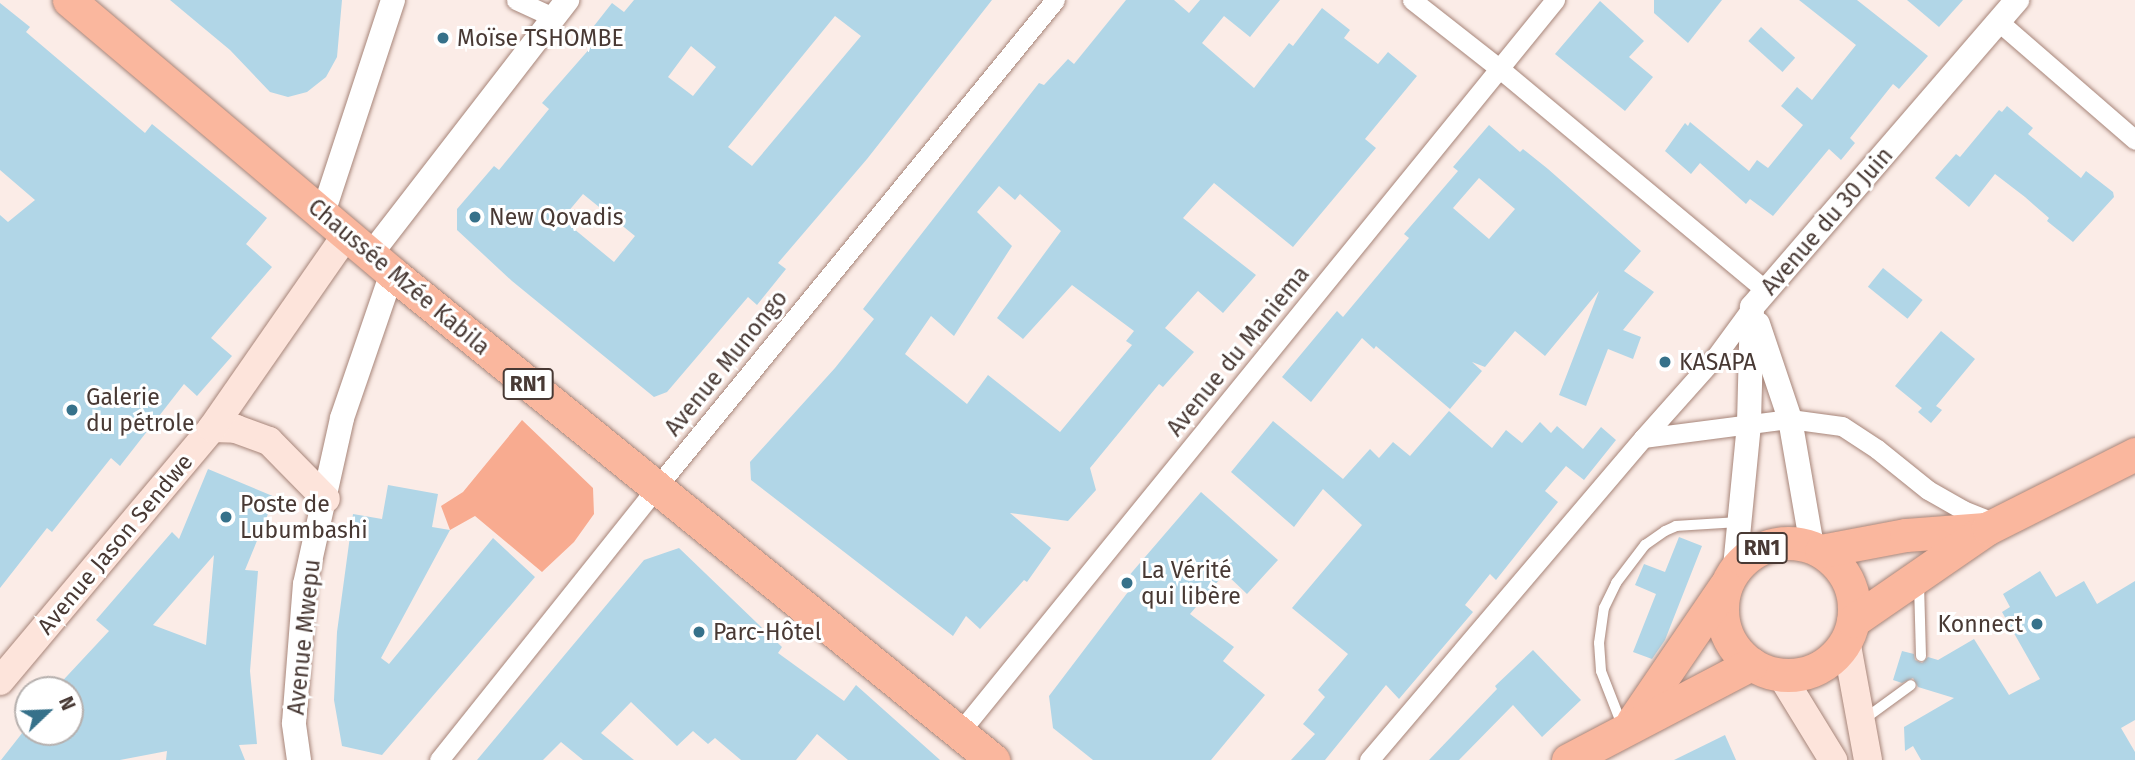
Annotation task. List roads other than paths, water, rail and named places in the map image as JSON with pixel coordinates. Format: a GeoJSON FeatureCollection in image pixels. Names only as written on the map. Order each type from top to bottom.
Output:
{"type":"FeatureCollection","features":[{"type":"Feature","properties":{"kind":"highway","name":"Chaussée Mzée Kabila"},"geometry":{"type":"LineString","coordinates":[[69,0],[358,243],[993,760]]}},
{"type":"Feature","properties":{"kind":"highway","name":"RN1"},"geometry":{"type":"LineString","coordinates":[[1849,631],[1992,526],[2130,453]]}},
{"type":"Feature","properties":{"kind":"highway","name":"RN1"},"geometry":{"type":"LineString","coordinates":[[1627,727],[1745,557],[1770,545],[1784,542],[1816,549],[1906,535],[1992,526]]}},
{"type":"Feature","properties":{"kind":"highway","name":"RN1"},"geometry":{"type":"LineString","coordinates":[[1731,575],[1721,612],[1724,627],[1735,648],[1766,669],[1800,674],[1819,667],[1835,656],[1849,631],[1853,601],[1848,581],[1836,564],[1816,549]]}},
{"type":"Feature","properties":{"kind":"highway","name":"RN1"},"geometry":{"type":"LineString","coordinates":[[1568,760],[1627,727],[1766,669]]}},
{"type":"Feature","properties":{"kind":"main road","name":"Avenue Jason Sendwe"},"geometry":{"type":"LineString","coordinates":[[0,681],[212,428],[358,243]]}},
{"type":"Feature","properties":{"kind":"main road"},"geometry":{"type":"LineString","coordinates":[[212,428],[236,429],[269,441],[326,499]]}},
{"type":"Feature","properties":{"kind":"main road"},"geometry":{"type":"LineString","coordinates":[[1849,631],[1860,722],[1868,760]]}},
{"type":"Feature","properties":{"kind":"main road"},"geometry":{"type":"LineString","coordinates":[[1766,669],[1833,760]]}},
{"type":"Feature","properties":{"kind":"street","name":"Avenue Mwepu"},"geometry":{"type":"LineString","coordinates":[[299,760],[294,723],[305,584],[342,418],[358,243],[393,0]]}},
{"type":"Feature","properties":{"kind":"street"},"geometry":{"type":"LineString","coordinates":[[516,0],[560,8]]}},
{"type":"Feature","properties":{"kind":"street","name":"Avenue Munongo"},"geometry":{"type":"LineString","coordinates":[[439,760],[656,488],[1055,0]]}},
{"type":"Feature","properties":{"kind":"street"},"geometry":{"type":"LineString","coordinates":[[1412,0],[1500,69],[1759,299],[1790,419],[1816,549]]}},
{"type":"Feature","properties":{"kind":"street","name":"Avenue du Maniema"},"geometry":{"type":"LineString","coordinates":[[959,733],[1555,0]]}},
{"type":"Feature","properties":{"kind":"street","name":"Avenue du 30 Juin"},"geometry":{"type":"LineString","coordinates":[[1731,575],[1749,423],[1759,299],[2017,0]]}},
{"type":"Feature","properties":{"kind":"street","name":"Avenue Jason Sendwe"},"geometry":{"type":"LineString","coordinates":[[358,243],[560,8]]}},
{"type":"Feature","properties":{"kind":"street"},"geometry":{"type":"LineString","coordinates":[[1999,22],[2135,140]]}},
{"type":"Feature","properties":{"kind":"street"},"geometry":{"type":"LineString","coordinates":[[1369,760],[1716,356],[1759,299]]}},
{"type":"Feature","properties":{"kind":"street"},"geometry":{"type":"LineString","coordinates":[[1643,438],[1790,419],[1842,426],[1877,449],[1928,490],[1992,526]]}},
{"type":"Feature","properties":{"kind":"lane"},"geometry":{"type":"LineString","coordinates":[[1627,727],[1601,671],[1599,643],[1604,608],[1616,583],[1645,545],[1665,531],[1676,526],[1738,522]]}},
{"type":"Feature","properties":{"kind":"lane"},"geometry":{"type":"LineString","coordinates":[[1919,577],[1921,656]]}},
{"type":"Feature","properties":{"kind":"lane"},"geometry":{"type":"LineString","coordinates":[[1860,722],[1911,685]]}},
{"type":"Feature","properties":{"kind":"place","name":"Moïse TSHOMBE"},"geometry":{"type":"Point","coordinates":[443,38]}},
{"type":"Feature","properties":{"kind":"place","name":"New Qovadis"},"geometry":{"type":"Point","coordinates":[475,217]}},
{"type":"Feature","properties":{"kind":"place","name":"KASAPA"},"geometry":{"type":"Point","coordinates":[1665,362]}},
{"type":"Feature","properties":{"kind":"place","name":"Galerie du pétrole"},"geometry":{"type":"Point","coordinates":[72,410]}},
{"type":"Feature","properties":{"kind":"place","name":"Poste de Lubumbashi"},"geometry":{"type":"Point","coordinates":[226,517]}},
{"type":"Feature","properties":{"kind":"place","name":"La Vérité qui libère"},"geometry":{"type":"Point","coordinates":[1127,583]}},
{"type":"Feature","properties":{"kind":"place","name":"Konnect"},"geometry":{"type":"Point","coordinates":[2037,624]}},
{"type":"Feature","properties":{"kind":"place","name":"Parc-Hôtel"},"geometry":{"type":"Point","coordinates":[699,632]}}]}
